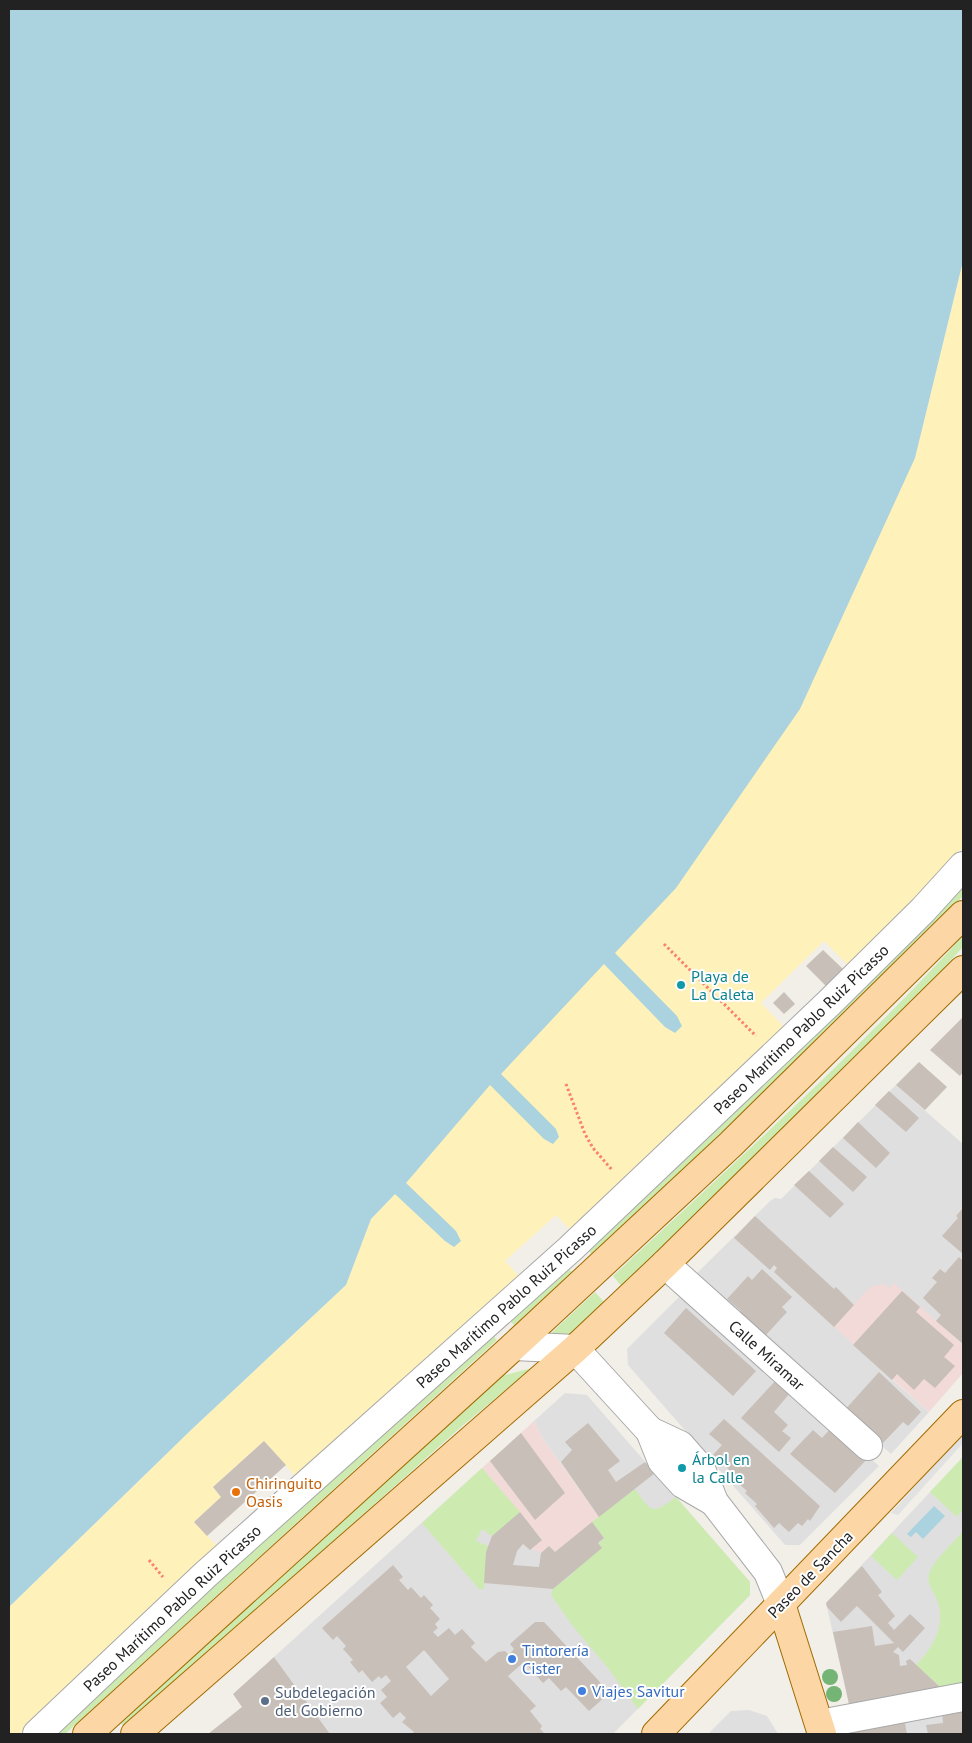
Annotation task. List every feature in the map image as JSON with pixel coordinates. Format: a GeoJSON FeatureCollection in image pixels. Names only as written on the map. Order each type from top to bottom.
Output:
{"type":"FeatureCollection","features":[{"type":"Feature","properties":{"kind":"main road","name":"Paseo Marítimo Pablo Ruiz Picasso"},"geometry":{"type":"LineString","coordinates":[[87,1734],[514,1346],[731,1144],[963,915]]}},
{"type":"Feature","properties":{"kind":"main road"},"geometry":{"type":"LineString","coordinates":[[135,1734],[575,1349],[666,1264],[963,970]]}},
{"type":"Feature","properties":{"kind":"main road","name":"Paseo de Sancha"},"geometry":{"type":"LineString","coordinates":[[656,1734],[963,1414]]}},
{"type":"Feature","properties":{"kind":"main road"},"geometry":{"type":"LineString","coordinates":[[781,1604],[821,1729]]}},
{"type":"Feature","properties":{"kind":"street","name":"Paseo Marítimo Pablo Ruiz Picasso"},"geometry":{"type":"LineString","coordinates":[[37,1734],[205,1575],[570,1249],[829,1003],[923,910],[963,866]]}},
{"type":"Feature","properties":{"kind":"street","name":"Calle Miramar"},"geometry":{"type":"LineString","coordinates":[[666,1264],[868,1446]]}},
{"type":"Feature","properties":{"kind":"street"},"geometry":{"type":"LineString","coordinates":[[514,1346],[575,1349],[650,1431],[680,1445],[701,1468],[714,1502],[768,1572],[781,1604]]}},
{"type":"Feature","properties":{"kind":"street"},"geometry":{"type":"LineString","coordinates":[[821,1729],[963,1697]]}},
{"type":"Feature","properties":{"kind":"path"},"geometry":{"type":"LineString","coordinates":[[664,944],[763,1043]]}},
{"type":"Feature","properties":{"kind":"path"},"geometry":{"type":"LineString","coordinates":[[566,1084],[593,1148],[617,1176]]}},
{"type":"Feature","properties":{"kind":"shaded area"},"geometry":{"type":"Polygon","coordinates":[[[896,1085],[963,1144],[963,1345],[894,1284],[865,1356],[929,1412],[891,1454],[692,1278],[770,1201],[775,1198],[781,1199],[896,1085]]]}},
{"type":"Feature","properties":{"kind":"shaded area"},"geometry":{"type":"Polygon","coordinates":[[[894,1283],[963,1345],[963,1373],[929,1412],[834,1327],[870,1287],[884,1284],[890,1288],[894,1283]]]}},
{"type":"Feature","properties":{"kind":"shaded area"},"geometry":{"type":"Polygon","coordinates":[[[684,1292],[879,1466],[800,1545],[785,1545],[628,1365],[627,1349],[684,1292]]]}},
{"type":"Feature","properties":{"kind":"shaded area"},"geometry":{"type":"Polygon","coordinates":[[[565,1393],[587,1395],[750,1582],[750,1595],[613,1734],[330,1734],[274,1657],[482,1468],[542,1540],[555,1551],[599,1517],[543,1439],[534,1421],[565,1393]]]}},
{"type":"Feature","properties":{"kind":"shaded area"},"geometry":{"type":"Polygon","coordinates":[[[534,1421],[543,1439],[599,1517],[555,1552],[549,1546],[541,1553],[531,1548],[542,1539],[482,1468],[534,1421]]]}},
{"type":"Feature","properties":{"kind":"shaded area"},"geometry":{"type":"Polygon","coordinates":[[[963,1433],[963,1443],[898,1515],[891,1513],[963,1433]]]}},
{"type":"Feature","properties":{"kind":"shaded area"},"geometry":{"type":"Polygon","coordinates":[[[963,1457],[963,1683],[942,1689],[849,1704],[826,1603],[963,1457]]]}},
{"type":"Feature","properties":{"kind":"shaded area"},"geometry":{"type":"Polygon","coordinates":[[[963,1709],[963,1734],[854,1734],[852,1725],[963,1709]]]}},
{"type":"Feature","properties":{"kind":"shaded area"},"geometry":{"type":"Polygon","coordinates":[[[749,1710],[767,1716],[778,1734],[708,1734],[731,1711],[749,1710]]]}},
{"type":"Feature","properties":{"kind":"green space"},"geometry":{"type":"Polygon","coordinates":[[[963,885],[963,896],[851,1010],[592,1255],[586,1247],[963,885]]]}},
{"type":"Feature","properties":{"kind":"green space"},"geometry":{"type":"Polygon","coordinates":[[[963,936],[963,947],[919,995],[622,1287],[613,1276],[835,1067],[963,936]]]}},
{"type":"Feature","properties":{"kind":"green space"},"geometry":{"type":"Polygon","coordinates":[[[564,1264],[572,1272],[514,1325],[506,1317],[564,1264]]]}},
{"type":"Feature","properties":{"kind":"green space"},"geometry":{"type":"Polygon","coordinates":[[[595,1292],[604,1302],[564,1339],[547,1337],[595,1292]]]}},
{"type":"Feature","properties":{"kind":"green space"},"geometry":{"type":"Polygon","coordinates":[[[490,1333],[497,1340],[65,1734],[55,1734],[119,1670],[490,1333]]]}},
{"type":"Feature","properties":{"kind":"green space"},"geometry":{"type":"Polygon","coordinates":[[[532,1368],[461,1427],[124,1727],[121,1723],[501,1376],[532,1368]]]}},
{"type":"Feature","properties":{"kind":"green space"},"geometry":{"type":"Polygon","coordinates":[[[963,1457],[963,1509],[957,1517],[930,1492],[963,1457]]]}},
{"type":"Feature","properties":{"kind":"green space"},"geometry":{"type":"Polygon","coordinates":[[[482,1468],[520,1512],[492,1536],[482,1529],[476,1541],[488,1546],[484,1589],[479,1589],[422,1523],[482,1468]]]}},
{"type":"Feature","properties":{"kind":"green space"},"geometry":{"type":"Polygon","coordinates":[[[635,1489],[645,1503],[653,1509],[662,1507],[676,1497],[750,1582],[750,1595],[638,1709],[608,1668],[572,1625],[551,1595],[553,1589],[572,1574],[604,1538],[592,1522],[635,1489]]]}},
{"type":"Feature","properties":{"kind":"green space"},"geometry":{"type":"Polygon","coordinates":[[[963,1531],[963,1683],[953,1688],[942,1689],[916,1665],[934,1642],[940,1624],[939,1605],[930,1585],[929,1574],[939,1558],[963,1531]]]}},
{"type":"Feature","properties":{"kind":"green space"},"geometry":{"type":"Polygon","coordinates":[[[892,1533],[918,1557],[897,1580],[871,1556],[892,1533]]]}},
{"type":"Feature","properties":{"kind":"sand","name":"Playa de La Caleta"},"geometry":{"type":"Polygon","coordinates":[[[963,261],[963,847],[850,967],[824,941],[761,1003],[785,1028],[639,1168],[570,1230],[556,1215],[505,1261],[519,1276],[296,1477],[264,1441],[213,1487],[221,1497],[194,1522],[218,1547],[19,1734],[9,1734],[9,1607],[192,1429],[346,1285],[371,1219],[406,1183],[490,1084],[915,458],[963,261]]]}},
{"type":"Feature","properties":{"kind":"water"},"geometry":{"type":"Polygon","coordinates":[[[9,9],[963,9],[963,261],[915,458],[800,709],[676,888],[615,953],[677,1016],[682,1026],[675,1033],[665,1027],[604,964],[501,1074],[556,1129],[559,1137],[553,1144],[544,1139],[490,1085],[406,1183],[456,1231],[461,1241],[454,1247],[445,1241],[395,1194],[371,1219],[346,1285],[192,1429],[9,1607],[9,9]]]}},
{"type":"Feature","properties":{"kind":"water"},"geometry":{"type":"Polygon","coordinates":[[[934,1506],[945,1516],[923,1539],[916,1532],[911,1537],[907,1534],[934,1506]]]}},
{"type":"Feature","properties":{"kind":"building"},"geometry":{"type":"Polygon","coordinates":[[[823,950],[843,969],[826,986],[806,966],[823,950]]]}},
{"type":"Feature","properties":{"kind":"building"},"geometry":{"type":"Polygon","coordinates":[[[784,992],[795,1004],[784,1014],[773,1003],[784,992]]]}},
{"type":"Feature","properties":{"kind":"building"},"geometry":{"type":"Polygon","coordinates":[[[963,1017],[963,1072],[960,1076],[930,1050],[963,1017]]]}},
{"type":"Feature","properties":{"kind":"building"},"geometry":{"type":"Polygon","coordinates":[[[919,1062],[947,1087],[925,1110],[896,1085],[919,1062]]]}},
{"type":"Feature","properties":{"kind":"building"},"geometry":{"type":"Polygon","coordinates":[[[889,1091],[919,1118],[906,1132],[875,1105],[889,1091]]]}},
{"type":"Feature","properties":{"kind":"building"},"geometry":{"type":"Polygon","coordinates":[[[858,1122],[890,1153],[876,1168],[843,1138],[858,1122]]]}},
{"type":"Feature","properties":{"kind":"building"},"geometry":{"type":"Polygon","coordinates":[[[833,1147],[867,1177],[853,1192],[819,1161],[833,1147]]]}},
{"type":"Feature","properties":{"kind":"building"},"geometry":{"type":"Polygon","coordinates":[[[809,1171],[844,1204],[830,1218],[794,1185],[809,1171]]]}},
{"type":"Feature","properties":{"kind":"building"},"geometry":{"type":"Polygon","coordinates":[[[963,1208],[963,1254],[942,1236],[958,1218],[956,1216],[963,1208]]]}},
{"type":"Feature","properties":{"kind":"building"},"geometry":{"type":"Polygon","coordinates":[[[755,1216],[854,1305],[834,1327],[774,1272],[777,1268],[774,1265],[770,1270],[734,1238],[755,1216]]]}},
{"type":"Feature","properties":{"kind":"building"},"geometry":{"type":"Polygon","coordinates":[[[959,1257],[963,1261],[962,1343],[936,1321],[941,1315],[923,1298],[937,1282],[932,1278],[940,1269],[945,1273],[959,1257]]]}},
{"type":"Feature","properties":{"kind":"building"},"geometry":{"type":"Polygon","coordinates":[[[762,1269],[792,1297],[782,1307],[787,1312],[766,1335],[752,1322],[748,1327],[736,1317],[741,1311],[727,1299],[748,1276],[752,1280],[762,1269]]]}},
{"type":"Feature","properties":{"kind":"building"},"geometry":{"type":"Polygon","coordinates":[[[902,1291],[920,1307],[916,1312],[954,1345],[944,1357],[955,1366],[935,1388],[924,1379],[914,1390],[897,1374],[892,1380],[853,1345],[902,1291]]]}},
{"type":"Feature","properties":{"kind":"building"},"geometry":{"type":"Polygon","coordinates":[[[686,1308],[756,1371],[733,1396],[664,1333],[686,1308]]]}},
{"type":"Feature","properties":{"kind":"building"},"geometry":{"type":"Polygon","coordinates":[[[879,1372],[921,1412],[908,1426],[903,1422],[881,1445],[843,1412],[879,1372]]]}},
{"type":"Feature","properties":{"kind":"building"},"geometry":{"type":"Polygon","coordinates":[[[776,1380],[790,1393],[774,1412],[788,1425],[782,1431],[791,1438],[779,1452],[741,1418],[776,1380]]]}},
{"type":"Feature","properties":{"kind":"building"},"geometry":{"type":"Polygon","coordinates":[[[724,1419],[820,1506],[810,1521],[808,1519],[802,1526],[798,1523],[789,1532],[779,1523],[774,1528],[755,1506],[757,1504],[745,1493],[747,1491],[726,1472],[729,1469],[713,1455],[722,1445],[709,1434],[724,1419]]]}},
{"type":"Feature","properties":{"kind":"building"},"geometry":{"type":"Polygon","coordinates":[[[588,1423],[620,1461],[608,1470],[616,1482],[645,1462],[655,1473],[599,1517],[561,1462],[572,1450],[565,1442],[588,1423]]]}},
{"type":"Feature","properties":{"kind":"building"},"geometry":{"type":"Polygon","coordinates":[[[833,1426],[869,1457],[835,1493],[790,1454],[813,1430],[822,1438],[833,1426]]]}},
{"type":"Feature","properties":{"kind":"building"},"geometry":{"type":"Polygon","coordinates":[[[521,1433],[565,1493],[535,1520],[490,1461],[521,1433]]]}},
{"type":"Feature","properties":{"kind":"building","name":"Chiringuito Oasis"},"geometry":{"type":"Polygon","coordinates":[[[264,1441],[286,1465],[207,1536],[194,1522],[221,1497],[213,1487],[264,1441]]]}},
{"type":"Feature","properties":{"kind":"building"},"geometry":{"type":"Polygon","coordinates":[[[520,1512],[542,1540],[530,1550],[523,1544],[517,1551],[513,1565],[539,1567],[541,1553],[549,1546],[555,1552],[592,1522],[604,1538],[598,1543],[602,1548],[553,1589],[484,1583],[486,1552],[492,1536],[520,1512]]]}},
{"type":"Feature","properties":{"kind":"building"},"geometry":{"type":"Polygon","coordinates":[[[393,1565],[403,1577],[399,1580],[408,1590],[411,1587],[421,1598],[424,1595],[433,1605],[430,1608],[440,1619],[435,1624],[438,1628],[433,1632],[438,1637],[449,1628],[455,1635],[462,1629],[475,1643],[471,1647],[486,1662],[498,1652],[505,1651],[509,1655],[514,1649],[510,1644],[535,1622],[544,1622],[599,1681],[607,1695],[589,1711],[566,1687],[561,1691],[549,1678],[543,1683],[524,1662],[508,1676],[536,1706],[530,1711],[542,1726],[540,1729],[545,1734],[412,1734],[414,1732],[402,1722],[406,1718],[400,1712],[393,1718],[380,1703],[387,1697],[381,1690],[391,1681],[386,1675],[381,1679],[379,1676],[372,1682],[362,1670],[359,1673],[350,1662],[353,1660],[343,1649],[346,1646],[337,1636],[333,1640],[322,1628],[393,1565]],[[424,1650],[406,1667],[431,1696],[449,1679],[424,1650]]]}},
{"type":"Feature","properties":{"kind":"building"},"geometry":{"type":"Polygon","coordinates":[[[862,1566],[882,1592],[878,1595],[895,1616],[888,1623],[894,1630],[910,1614],[925,1628],[903,1652],[898,1647],[893,1652],[899,1655],[900,1666],[907,1665],[906,1661],[910,1659],[942,1689],[849,1704],[833,1632],[872,1626],[875,1646],[894,1643],[857,1606],[841,1622],[827,1607],[826,1603],[862,1566]]]}},
{"type":"Feature","properties":{"kind":"building","name":"Subdelegación del Gobierno"},"geometry":{"type":"Polygon","coordinates":[[[274,1657],[330,1734],[208,1734],[242,1707],[233,1694],[274,1657]]]}},
{"type":"Feature","properties":{"kind":"building"},"geometry":{"type":"Polygon","coordinates":[[[963,1709],[963,1734],[928,1734],[926,1725],[943,1723],[942,1712],[963,1709]]]}},
{"type":"Feature","properties":{"kind":"building"},"geometry":{"type":"Polygon","coordinates":[[[904,1718],[907,1734],[854,1734],[852,1725],[904,1718]]]}},
{"type":"Feature","properties":{"kind":"place","name":"Playa de La Caleta"},"geometry":{"type":"Point","coordinates":[681,985]}},
{"type":"Feature","properties":{"kind":"place","name":"Árbol en la Calle"},"geometry":{"type":"Point","coordinates":[682,1468]}},
{"type":"Feature","properties":{"kind":"place","name":"Chiringuito Oasis"},"geometry":{"type":"Point","coordinates":[236,1492]}},
{"type":"Feature","properties":{"kind":"place","name":"Tintorería Cister"},"geometry":{"type":"Point","coordinates":[512,1659]}},
{"type":"Feature","properties":{"kind":"place","name":"Viajes Savitur"},"geometry":{"type":"Point","coordinates":[582,1691]}},
{"type":"Feature","properties":{"kind":"place","name":"Subdelegación del Gobierno"},"geometry":{"type":"Point","coordinates":[265,1701]}}]}
